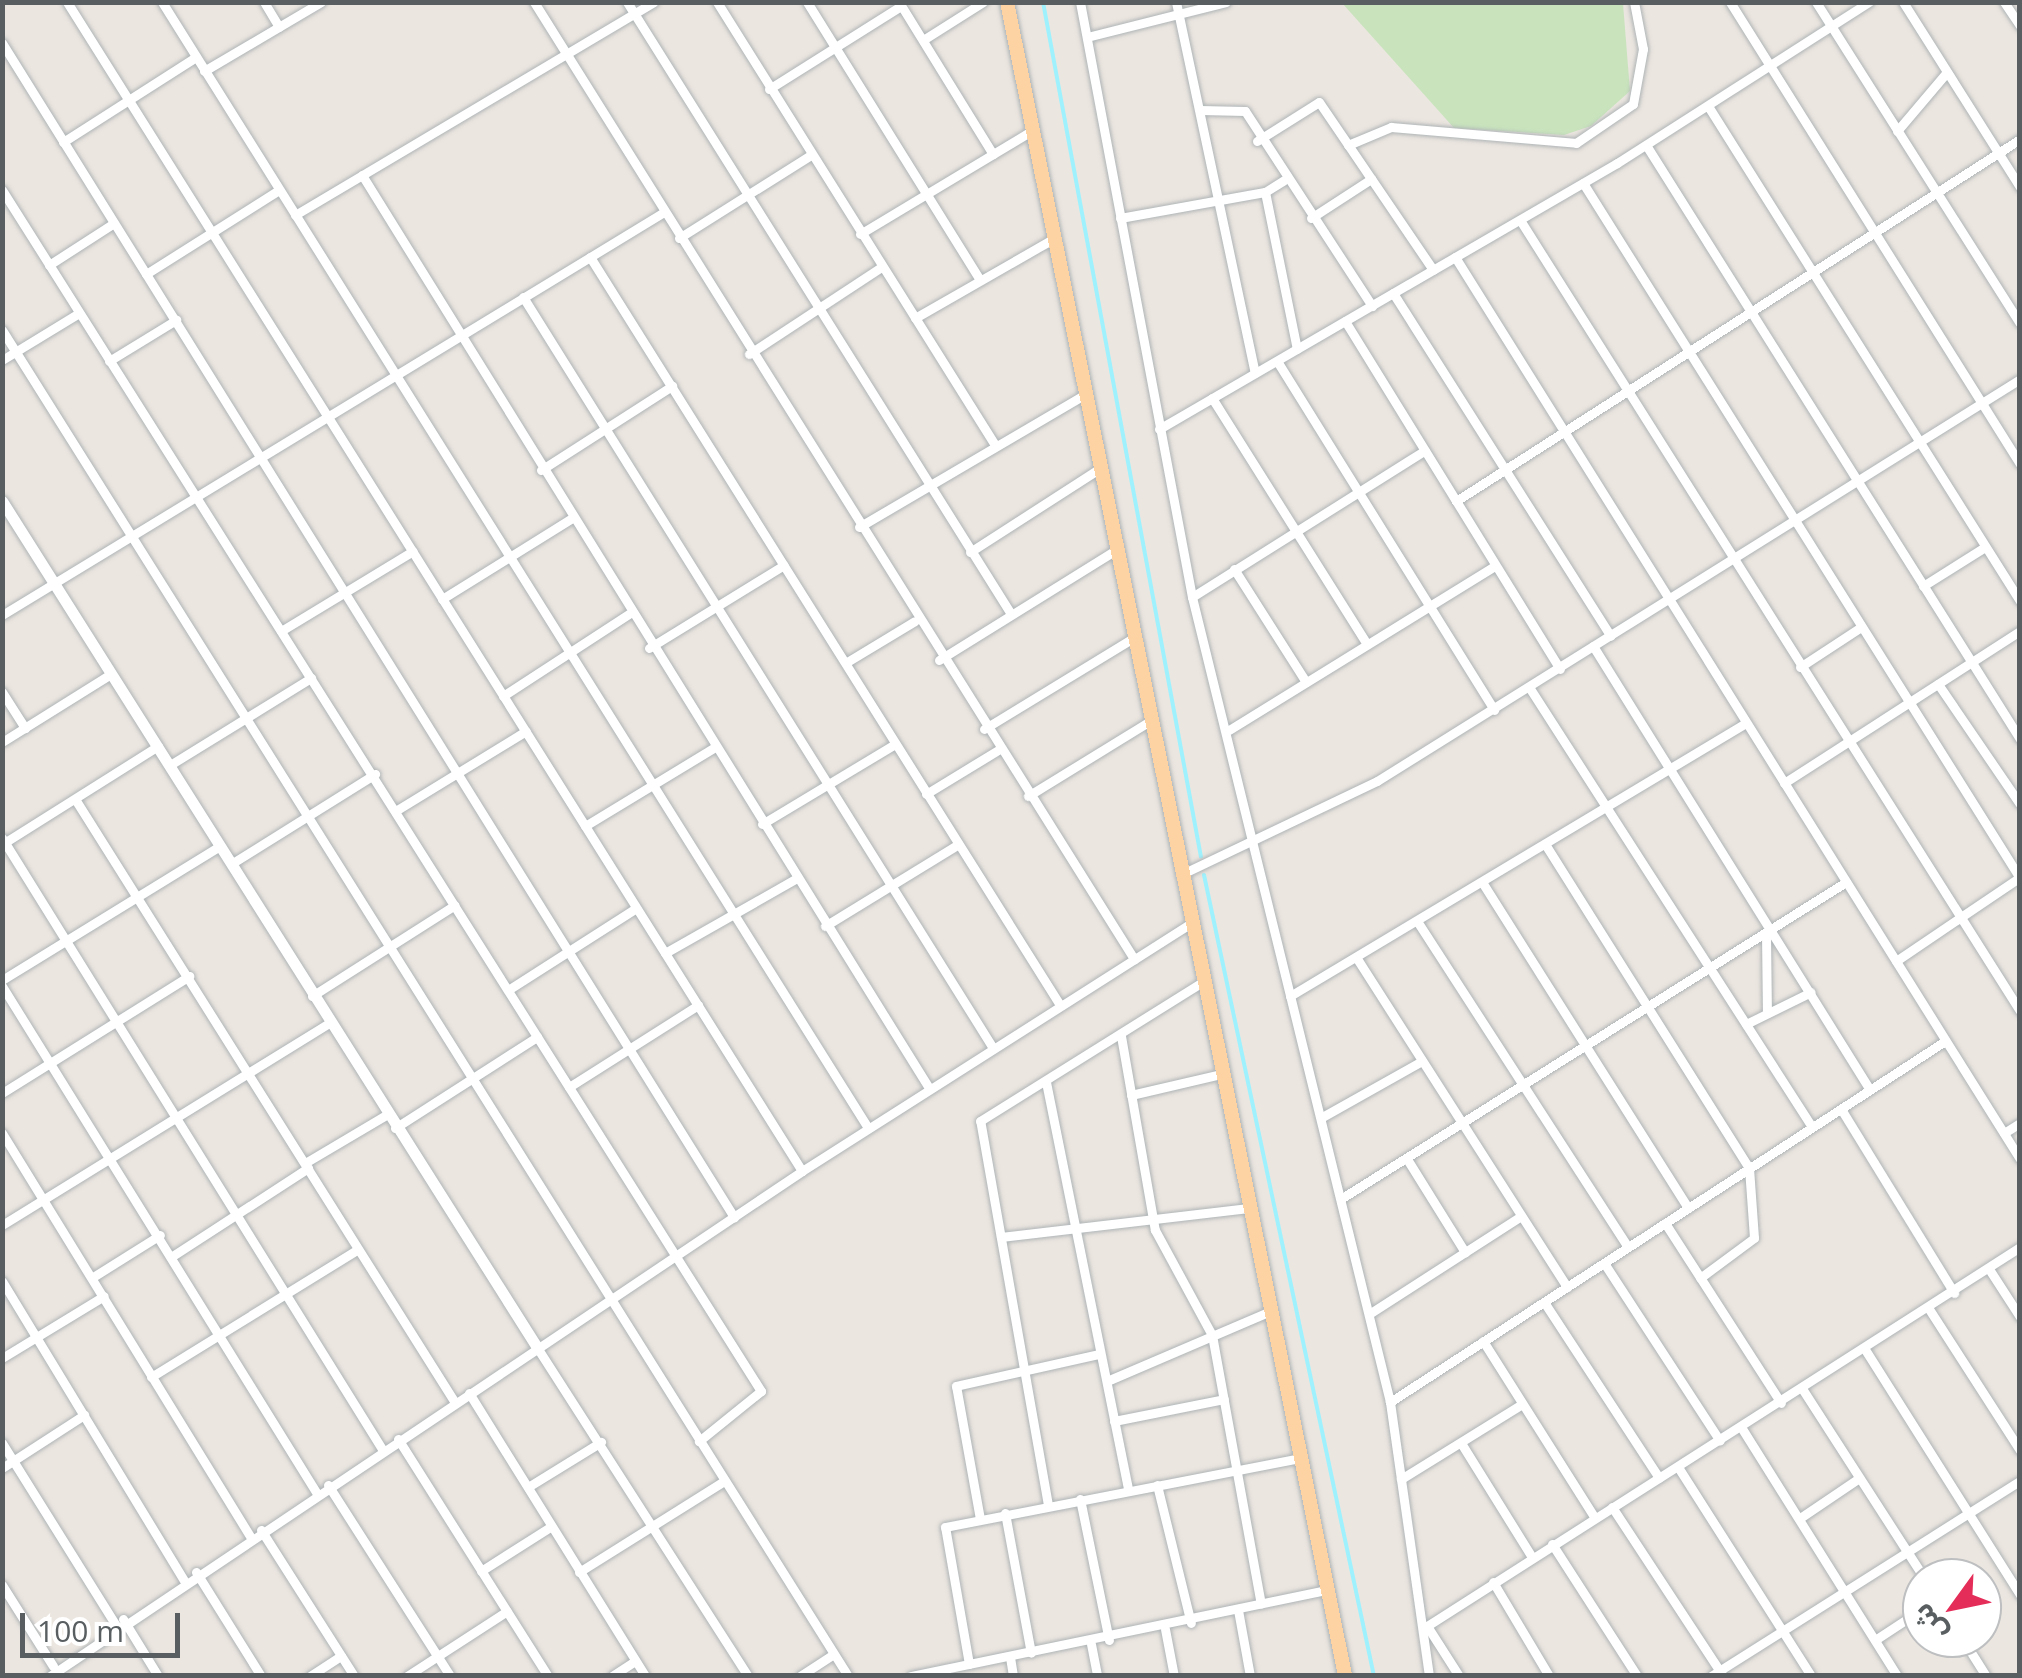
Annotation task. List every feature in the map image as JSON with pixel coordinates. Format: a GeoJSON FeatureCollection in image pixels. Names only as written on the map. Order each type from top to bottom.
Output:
{"type":"FeatureCollection","features":[{"type":"Feature","properties":{"kind":"main road"},"geometry":{"type":"LineString","coordinates":[[1007,2],[1150,722],[1206,980],[1220,1074],[1345,1676]]}},
{"type":"Feature","properties":{"kind":"street"},"geometry":{"type":"LineString","coordinates":[[67,2],[802,1171]]}},
{"type":"Feature","properties":{"kind":"street"},"geometry":{"type":"LineString","coordinates":[[162,2],[731,916],[868,1128]]}},
{"type":"Feature","properties":{"kind":"street"},"geometry":{"type":"LineString","coordinates":[[264,2],[279,27]]}},
{"type":"Feature","properties":{"kind":"street"},"geometry":{"type":"LineString","coordinates":[[204,72],[321,2]]}},
{"type":"Feature","properties":{"kind":"street"},"geometry":{"type":"LineString","coordinates":[[534,2],[939,660],[1134,959]]}},
{"type":"Feature","properties":{"kind":"street"},"geometry":{"type":"LineString","coordinates":[[627,2],[1010,614]]}},
{"type":"Feature","properties":{"kind":"street"},"geometry":{"type":"LineString","coordinates":[[295,214],[568,58],[654,2]]}},
{"type":"Feature","properties":{"kind":"street"},"geometry":{"type":"LineString","coordinates":[[807,2],[980,280]]}},
{"type":"Feature","properties":{"kind":"street"},"geometry":{"type":"LineString","coordinates":[[923,40],[982,2]]}},
{"type":"Feature","properties":{"kind":"street"},"geometry":{"type":"LineString","coordinates":[[1080,2],[1192,597],[1229,730],[1290,996],[1324,1116],[1390,1402],[1427,1626],[1429,1676]]}},
{"type":"Feature","properties":{"kind":"street"},"geometry":{"type":"LineString","coordinates":[[1176,2],[1255,373]]}},
{"type":"Feature","properties":{"kind":"street"},"geometry":{"type":"LineString","coordinates":[[1087,37],[1179,17],[1226,2]]}},
{"type":"Feature","properties":{"kind":"street"},"geometry":{"type":"LineString","coordinates":[[1348,145],[1391,126],[1576,143],[1633,104],[1644,49],[1634,2]]}},
{"type":"Feature","properties":{"kind":"street"},"geometry":{"type":"LineString","coordinates":[[1730,2],[2020,464]]}},
{"type":"Feature","properties":{"kind":"street"},"geometry":{"type":"LineString","coordinates":[[1816,2],[2020,323]]}},
{"type":"Feature","properties":{"kind":"street"},"geometry":{"type":"LineString","coordinates":[[1160,428],[1584,183],[1868,2]]}},
{"type":"Feature","properties":{"kind":"street"},"geometry":{"type":"LineString","coordinates":[[1902,2],[2020,187]]}},
{"type":"Feature","properties":{"kind":"street"},"geometry":{"type":"LineString","coordinates":[[2004,2],[2020,26]]}},
{"type":"Feature","properties":{"kind":"street"},"geometry":{"type":"LineString","coordinates":[[722,4],[880,268],[995,445]]}},
{"type":"Feature","properties":{"kind":"street"},"geometry":{"type":"LineString","coordinates":[[770,89],[900,4],[994,154]]}},
{"type":"Feature","properties":{"kind":"street"},"geometry":{"type":"LineString","coordinates":[[3,44],[734,1216]]}},
{"type":"Feature","properties":{"kind":"street"},"geometry":{"type":"LineString","coordinates":[[64,142],[196,57]]}},
{"type":"Feature","properties":{"kind":"street"},"geometry":{"type":"LineString","coordinates":[[1897,131],[1947,72]]}},
{"type":"Feature","properties":{"kind":"street"},"geometry":{"type":"LineString","coordinates":[[1258,141],[1316,101],[1433,270]]}},
{"type":"Feature","properties":{"kind":"street"},"geometry":{"type":"LineString","coordinates":[[1200,110],[1237,105],[1372,306]]}},
{"type":"Feature","properties":{"kind":"street"},"geometry":{"type":"LineString","coordinates":[[1708,106],[2020,602]]}},
{"type":"Feature","properties":{"kind":"street"},"geometry":{"type":"LineString","coordinates":[[860,234],[1033,130]]}},
{"type":"Feature","properties":{"kind":"street"},"geometry":{"type":"LineString","coordinates":[[1456,501],[1628,387],[2020,139]]}},
{"type":"Feature","properties":{"kind":"street"},"geometry":{"type":"LineString","coordinates":[[1646,144],[2020,739]]}},
{"type":"Feature","properties":{"kind":"street"},"geometry":{"type":"LineString","coordinates":[[679,238],[811,155]]}},
{"type":"Feature","properties":{"kind":"street"},"geometry":{"type":"LineString","coordinates":[[362,175],[649,648],[929,1088]]}},
{"type":"Feature","properties":{"kind":"street"},"geometry":{"type":"LineString","coordinates":[[1311,218],[1371,179]]}},
{"type":"Feature","properties":{"kind":"street"},"geometry":{"type":"LineString","coordinates":[[1120,218],[1265,192],[1284,180]]}},
{"type":"Feature","properties":{"kind":"street"},"geometry":{"type":"LineString","coordinates":[[1584,183],[2019,877],[1896,961]]}},
{"type":"Feature","properties":{"kind":"street"},"geometry":{"type":"LineString","coordinates":[[2,190],[194,497],[375,774],[762,1395],[699,1441]]}},
{"type":"Feature","properties":{"kind":"street"},"geometry":{"type":"LineString","coordinates":[[146,274],[279,190]]}},
{"type":"Feature","properties":{"kind":"street"},"geometry":{"type":"LineString","coordinates":[[1265,192],[1297,349]]}},
{"type":"Feature","properties":{"kind":"street"},"geometry":{"type":"LineString","coordinates":[[2,615],[664,212]]}},
{"type":"Feature","properties":{"kind":"street"},"geometry":{"type":"LineString","coordinates":[[1520,220],[2020,1011]]}},
{"type":"Feature","properties":{"kind":"street"},"geometry":{"type":"LineString","coordinates":[[49,264],[114,224]]}},
{"type":"Feature","properties":{"kind":"street"},"geometry":{"type":"LineString","coordinates":[[915,318],[1053,239]]}},
{"type":"Feature","properties":{"kind":"street"},"geometry":{"type":"LineString","coordinates":[[590,257],[1060,1005]]}},
{"type":"Feature","properties":{"kind":"street"},"geometry":{"type":"LineString","coordinates":[[1455,257],[1568,428],[1746,723],[2020,1158]]}},
{"type":"Feature","properties":{"kind":"street"},"geometry":{"type":"LineString","coordinates":[[749,354],[880,268]]}},
{"type":"Feature","properties":{"kind":"street"},"geometry":{"type":"LineString","coordinates":[[1393,294],[1612,636]]}},
{"type":"Feature","properties":{"kind":"street"},"geometry":{"type":"LineString","coordinates":[[523,297],[993,1048]]}},
{"type":"Feature","properties":{"kind":"street"},"geometry":{"type":"LineString","coordinates":[[2,360],[79,313]]}},
{"type":"Feature","properties":{"kind":"street"},"geometry":{"type":"LineString","coordinates":[[110,360],[176,320]]}},
{"type":"Feature","properties":{"kind":"street"},"geometry":{"type":"LineString","coordinates":[[1346,321],[1560,669]]}},
{"type":"Feature","properties":{"kind":"street"},"geometry":{"type":"LineString","coordinates":[[2,330],[848,1676]]}},
{"type":"Feature","properties":{"kind":"street"},"geometry":{"type":"LineString","coordinates":[[1277,361],[1494,710]]}},
{"type":"Feature","properties":{"kind":"street"},"geometry":{"type":"LineString","coordinates":[[1182,874],[1256,845],[1494,710],[1734,564],[1919,440],[2020,379]]}},
{"type":"Feature","properties":{"kind":"street"},"geometry":{"type":"LineString","coordinates":[[541,470],[672,386]]}},
{"type":"Feature","properties":{"kind":"street"},"geometry":{"type":"LineString","coordinates":[[859,528],[1084,395]]}},
{"type":"Feature","properties":{"kind":"street"},"geometry":{"type":"LineString","coordinates":[[1212,398],[1367,644]]}},
{"type":"Feature","properties":{"kind":"street"},"geometry":{"type":"LineString","coordinates":[[1192,597],[1425,450]]}},
{"type":"Feature","properties":{"kind":"street"},"geometry":{"type":"LineString","coordinates":[[970,552],[1099,468]]}},
{"type":"Feature","properties":{"kind":"street"},"geometry":{"type":"LineString","coordinates":[[2,501],[394,1128],[602,1442],[748,1676]]}},
{"type":"Feature","properties":{"kind":"street"},"geometry":{"type":"LineString","coordinates":[[442,599],[572,518]]}},
{"type":"Feature","properties":{"kind":"street"},"geometry":{"type":"LineString","coordinates":[[1923,586],[1985,546]]}},
{"type":"Feature","properties":{"kind":"street"},"geometry":{"type":"LineString","coordinates":[[939,660],[1116,550]]}},
{"type":"Feature","properties":{"kind":"street"},"geometry":{"type":"LineString","coordinates":[[281,630],[413,551]]}},
{"type":"Feature","properties":{"kind":"street"},"geometry":{"type":"LineString","coordinates":[[649,648],[784,565]]}},
{"type":"Feature","properties":{"kind":"street"},"geometry":{"type":"LineString","coordinates":[[1229,730],[1495,566]]}},
{"type":"Feature","properties":{"kind":"street"},"geometry":{"type":"LineString","coordinates":[[1234,569],[1306,682]]}},
{"type":"Feature","properties":{"kind":"street"},"geometry":{"type":"LineString","coordinates":[[503,696],[630,614]]}},
{"type":"Feature","properties":{"kind":"street"},"geometry":{"type":"LineString","coordinates":[[847,662],[915,621]]}},
{"type":"Feature","properties":{"kind":"street"},"geometry":{"type":"LineString","coordinates":[[1800,667],[1861,627]]}},
{"type":"Feature","properties":{"kind":"street"},"geometry":{"type":"LineString","coordinates":[[1784,783],[2020,631]]}},
{"type":"Feature","properties":{"kind":"street"},"geometry":{"type":"LineString","coordinates":[[984,729],[1133,638]]}},
{"type":"Feature","properties":{"kind":"street"},"geometry":{"type":"LineString","coordinates":[[1594,646],[1673,767],[1770,932],[1870,1090]]}},
{"type":"Feature","properties":{"kind":"street"},"geometry":{"type":"LineString","coordinates":[[2,742],[112,674]]}},
{"type":"Feature","properties":{"kind":"street"},"geometry":{"type":"LineString","coordinates":[[170,765],[311,678]]}},
{"type":"Feature","properties":{"kind":"street"},"geometry":{"type":"LineString","coordinates":[[1938,684],[2020,804]]}},
{"type":"Feature","properties":{"kind":"street"},"geometry":{"type":"LineString","coordinates":[[1529,688],[1812,1128]]}},
{"type":"Feature","properties":{"kind":"street"},"geometry":{"type":"LineString","coordinates":[[2,692],[25,728]]}},
{"type":"Feature","properties":{"kind":"street"},"geometry":{"type":"LineString","coordinates":[[1028,796],[1150,722]]}},
{"type":"Feature","properties":{"kind":"street"},"geometry":{"type":"LineString","coordinates":[[1290,996],[1746,723]]}},
{"type":"Feature","properties":{"kind":"street"},"geometry":{"type":"LineString","coordinates":[[397,810],[526,731]]}},
{"type":"Feature","properties":{"kind":"street"},"geometry":{"type":"LineString","coordinates":[[762,824],[895,744]]}},
{"type":"Feature","properties":{"kind":"street"},"geometry":{"type":"LineString","coordinates":[[158,746],[3,841],[119,1020],[382,1449]]}},
{"type":"Feature","properties":{"kind":"street"},"geometry":{"type":"LineString","coordinates":[[585,826],[715,747]]}},
{"type":"Feature","properties":{"kind":"street"},"geometry":{"type":"LineString","coordinates":[[926,794],[998,750]]}},
{"type":"Feature","properties":{"kind":"street"},"geometry":{"type":"LineString","coordinates":[[231,864],[375,774]]}},
{"type":"Feature","properties":{"kind":"street"},"geometry":{"type":"LineString","coordinates":[[75,798],[454,1401]]}},
{"type":"Feature","properties":{"kind":"street"},"geometry":{"type":"LineString","coordinates":[[1545,844],[1749,1168],[1754,1238],[1700,1278]]}},
{"type":"Feature","properties":{"kind":"street"},"geometry":{"type":"LineString","coordinates":[[825,926],[957,845]]}},
{"type":"Feature","properties":{"kind":"street"},"geometry":{"type":"LineString","coordinates":[[220,846],[2,983],[108,1158],[174,1255],[218,1335],[316,1492]]}},
{"type":"Feature","properties":{"kind":"street"},"geometry":{"type":"LineString","coordinates":[[665,954],[795,879]]}},
{"type":"Feature","properties":{"kind":"street"},"geometry":{"type":"LineString","coordinates":[[1482,882],[1688,1208]]}},
{"type":"Feature","properties":{"kind":"street"},"geometry":{"type":"LineString","coordinates":[[1342,1198],[1463,1126],[1846,882]]}},
{"type":"Feature","properties":{"kind":"street"},"geometry":{"type":"LineString","coordinates":[[312,996],[455,904]]}},
{"type":"Feature","properties":{"kind":"street"},"geometry":{"type":"LineString","coordinates":[[508,990],[636,908]]}},
{"type":"Feature","properties":{"kind":"street"},"geometry":{"type":"LineString","coordinates":[[1417,921],[1628,1247]]}},
{"type":"Feature","properties":{"kind":"street"},"geometry":{"type":"LineString","coordinates":[[2,1585],[51,1670],[454,1401],[678,1258],[802,1171],[1192,924]]}},
{"type":"Feature","properties":{"kind":"street"},"geometry":{"type":"LineString","coordinates":[[1767,1013],[1770,932]]}},
{"type":"Feature","properties":{"kind":"street"},"geometry":{"type":"LineString","coordinates":[[1356,958],[1566,1287]]}},
{"type":"Feature","properties":{"kind":"street"},"geometry":{"type":"LineString","coordinates":[[2,1093],[189,976]]}},
{"type":"Feature","properties":{"kind":"street"},"geometry":{"type":"LineString","coordinates":[[1048,1505],[980,1121],[1206,980]]}},
{"type":"Feature","properties":{"kind":"street"},"geometry":{"type":"LineString","coordinates":[[1746,1024],[1811,992]]}},
{"type":"Feature","properties":{"kind":"street"},"geometry":{"type":"LineString","coordinates":[[570,1087],[698,1005]]}},
{"type":"Feature","properties":{"kind":"street"},"geometry":{"type":"LineString","coordinates":[[2,1226],[329,1023]]}},
{"type":"Feature","properties":{"kind":"street"},"geometry":{"type":"LineString","coordinates":[[1121,1036],[1153,1222],[1212,1335],[1261,1604]]}},
{"type":"Feature","properties":{"kind":"street"},"geometry":{"type":"LineString","coordinates":[[394,1128],[536,1037]]}},
{"type":"Feature","properties":{"kind":"street"},"geometry":{"type":"LineString","coordinates":[[1390,1402],[1945,1041]]}},
{"type":"Feature","properties":{"kind":"street"},"geometry":{"type":"LineString","coordinates":[[1324,1116],[1422,1061]]}},
{"type":"Feature","properties":{"kind":"street"},"geometry":{"type":"LineString","coordinates":[[1131,1095],[1220,1074]]}},
{"type":"Feature","properties":{"kind":"street"},"geometry":{"type":"LineString","coordinates":[[1046,1082],[1071,1229],[1128,1490]]}},
{"type":"Feature","properties":{"kind":"street"},"geometry":{"type":"LineString","coordinates":[[1841,1110],[1954,1293]]}},
{"type":"Feature","properties":{"kind":"street"},"geometry":{"type":"LineString","coordinates":[[174,1255],[386,1115]]}},
{"type":"Feature","properties":{"kind":"street"},"geometry":{"type":"LineString","coordinates":[[2004,1134],[2020,1123]]}},
{"type":"Feature","properties":{"kind":"street"},"geometry":{"type":"LineString","coordinates":[[2,1133],[250,1538]]}},
{"type":"Feature","properties":{"kind":"street"},"geometry":{"type":"LineString","coordinates":[[1406,1160],[1465,1252]]}},
{"type":"Feature","properties":{"kind":"street"},"geometry":{"type":"LineString","coordinates":[[1001,1237],[1248,1208]]}},
{"type":"Feature","properties":{"kind":"street"},"geometry":{"type":"LineString","coordinates":[[1369,1314],[1521,1216]]}},
{"type":"Feature","properties":{"kind":"street"},"geometry":{"type":"LineString","coordinates":[[1665,1223],[1782,1403]]}},
{"type":"Feature","properties":{"kind":"street"},"geometry":{"type":"LineString","coordinates":[[93,1277],[160,1235]]}},
{"type":"Feature","properties":{"kind":"street"},"geometry":{"type":"LineString","coordinates":[[1427,1626],[1552,1544],[1866,1351],[2020,1247]]}},
{"type":"Feature","properties":{"kind":"street"},"geometry":{"type":"LineString","coordinates":[[151,1377],[358,1249]]}},
{"type":"Feature","properties":{"kind":"street"},"geometry":{"type":"LineString","coordinates":[[1604,1262],[1720,1441]]}},
{"type":"Feature","properties":{"kind":"street"},"geometry":{"type":"LineString","coordinates":[[1989,1269],[2020,1317]]}},
{"type":"Feature","properties":{"kind":"street"},"geometry":{"type":"LineString","coordinates":[[2,1282],[184,1580]]}},
{"type":"Feature","properties":{"kind":"street"},"geometry":{"type":"LineString","coordinates":[[2,1358],[104,1296]]}},
{"type":"Feature","properties":{"kind":"street"},"geometry":{"type":"LineString","coordinates":[[1544,1302],[1659,1478]]}},
{"type":"Feature","properties":{"kind":"street"},"geometry":{"type":"LineString","coordinates":[[1929,1309],[2020,1450]]}},
{"type":"Feature","properties":{"kind":"street"},"geometry":{"type":"LineString","coordinates":[[1107,1381],[1270,1311]]}},
{"type":"Feature","properties":{"kind":"street"},"geometry":{"type":"LineString","coordinates":[[1483,1341],[1595,1518]]}},
{"type":"Feature","properties":{"kind":"street"},"geometry":{"type":"LineString","coordinates":[[1866,1351],[2020,1595]]}},
{"type":"Feature","properties":{"kind":"street"},"geometry":{"type":"LineString","coordinates":[[980,1518],[954,1391],[1024,1367],[1099,1354]]}},
{"type":"Feature","properties":{"kind":"street"},"geometry":{"type":"LineString","coordinates":[[1802,1390],[1911,1558]]}},
{"type":"Feature","properties":{"kind":"street"},"geometry":{"type":"LineString","coordinates":[[469,1392],[644,1676]]}},
{"type":"Feature","properties":{"kind":"street"},"geometry":{"type":"LineString","coordinates":[[1114,1421],[1224,1399]]}},
{"type":"Feature","properties":{"kind":"street"},"geometry":{"type":"LineString","coordinates":[[1401,1479],[1522,1404]]}},
{"type":"Feature","properties":{"kind":"street"},"geometry":{"type":"LineString","coordinates":[[2,1468],[84,1415]]}},
{"type":"Feature","properties":{"kind":"street"},"geometry":{"type":"LineString","coordinates":[[1741,1427],[1897,1676]]}},
{"type":"Feature","properties":{"kind":"street"},"geometry":{"type":"LineString","coordinates":[[398,1439],[548,1676]]}},
{"type":"Feature","properties":{"kind":"street"},"geometry":{"type":"LineString","coordinates":[[2,1442],[158,1676]]}},
{"type":"Feature","properties":{"kind":"street"},"geometry":{"type":"LineString","coordinates":[[528,1487],[602,1442]]}},
{"type":"Feature","properties":{"kind":"street"},"geometry":{"type":"LineString","coordinates":[[1461,1442],[1532,1557]]}},
{"type":"Feature","properties":{"kind":"street"},"geometry":{"type":"LineString","coordinates":[[970,1664],[942,1531],[980,1518],[1300,1458]]}},
{"type":"Feature","properties":{"kind":"street"},"geometry":{"type":"LineString","coordinates":[[1678,1467],[1811,1676]]}},
{"type":"Feature","properties":{"kind":"street"},"geometry":{"type":"LineString","coordinates":[[1800,1518],[1859,1478]]}},
{"type":"Feature","properties":{"kind":"street"},"geometry":{"type":"LineString","coordinates":[[580,1572],[724,1481]]}},
{"type":"Feature","properties":{"kind":"street"},"geometry":{"type":"LineString","coordinates":[[1612,1507],[1718,1674],[2020,1481]]}},
{"type":"Feature","properties":{"kind":"street"},"geometry":{"type":"LineString","coordinates":[[328,1484],[450,1676]]}},
{"type":"Feature","properties":{"kind":"street"},"geometry":{"type":"LineString","coordinates":[[1157,1485],[1191,1623]]}},
{"type":"Feature","properties":{"kind":"street"},"geometry":{"type":"LineString","coordinates":[[1080,1499],[1109,1640]]}},
{"type":"Feature","properties":{"kind":"street"},"geometry":{"type":"LineString","coordinates":[[1005,1513],[1031,1653]]}},
{"type":"Feature","properties":{"kind":"street"},"geometry":{"type":"LineString","coordinates":[[482,1570],[550,1526]]}},
{"type":"Feature","properties":{"kind":"street"},"geometry":{"type":"LineString","coordinates":[[261,1530],[354,1676]]}},
{"type":"Feature","properties":{"kind":"street"},"geometry":{"type":"LineString","coordinates":[[1552,1544],[1637,1676]]}},
{"type":"Feature","properties":{"kind":"street"},"geometry":{"type":"LineString","coordinates":[[196,1572],[260,1676]]}},
{"type":"Feature","properties":{"kind":"street"},"geometry":{"type":"LineString","coordinates":[[1493,1582],[1550,1676]]}},
{"type":"Feature","properties":{"kind":"street"},"geometry":{"type":"LineString","coordinates":[[911,1676],[1165,1629],[1327,1590]]}},
{"type":"Feature","properties":{"kind":"street"},"geometry":{"type":"LineString","coordinates":[[1238,1610],[1250,1676]]}},
{"type":"Feature","properties":{"kind":"street"},"geometry":{"type":"LineString","coordinates":[[407,1676],[507,1611]]}},
{"type":"Feature","properties":{"kind":"street"},"geometry":{"type":"LineString","coordinates":[[1874,1640],[1902,1622]]}},
{"type":"Feature","properties":{"kind":"street"},"geometry":{"type":"LineString","coordinates":[[1427,1626],[1458,1676]]}},
{"type":"Feature","properties":{"kind":"street"},"geometry":{"type":"LineString","coordinates":[[1165,1629],[1174,1676]]}},
{"type":"Feature","properties":{"kind":"street"},"geometry":{"type":"LineString","coordinates":[[1091,1644],[1097,1676]]}},
{"type":"Feature","properties":{"kind":"street"},"geometry":{"type":"LineString","coordinates":[[310,1676],[341,1656]]}},
{"type":"Feature","properties":{"kind":"street"},"geometry":{"type":"LineString","coordinates":[[800,1676],[832,1656]]}},
{"type":"Feature","properties":{"kind":"street"},"geometry":{"type":"LineString","coordinates":[[1010,1657],[1014,1676]]}},
{"type":"Feature","properties":{"kind":"street"},"geometry":{"type":"LineString","coordinates":[[612,1676],[635,1661]]}},
{"type":"Feature","properties":{"kind":"green space"},"geometry":{"type":"Polygon","coordinates":[[[1342,3],[1623,3],[1630,91],[1591,126],[1564,135],[1454,128],[1342,3]]]}},
{"type":"Feature","properties":{"kind":"waterway"},"geometry":{"type":"LineString","coordinates":[[1043,2],[1201,857]]}},
{"type":"Feature","properties":{"kind":"waterway"},"geometry":{"type":"LineString","coordinates":[[1204,875],[1374,1676]]}}]}
